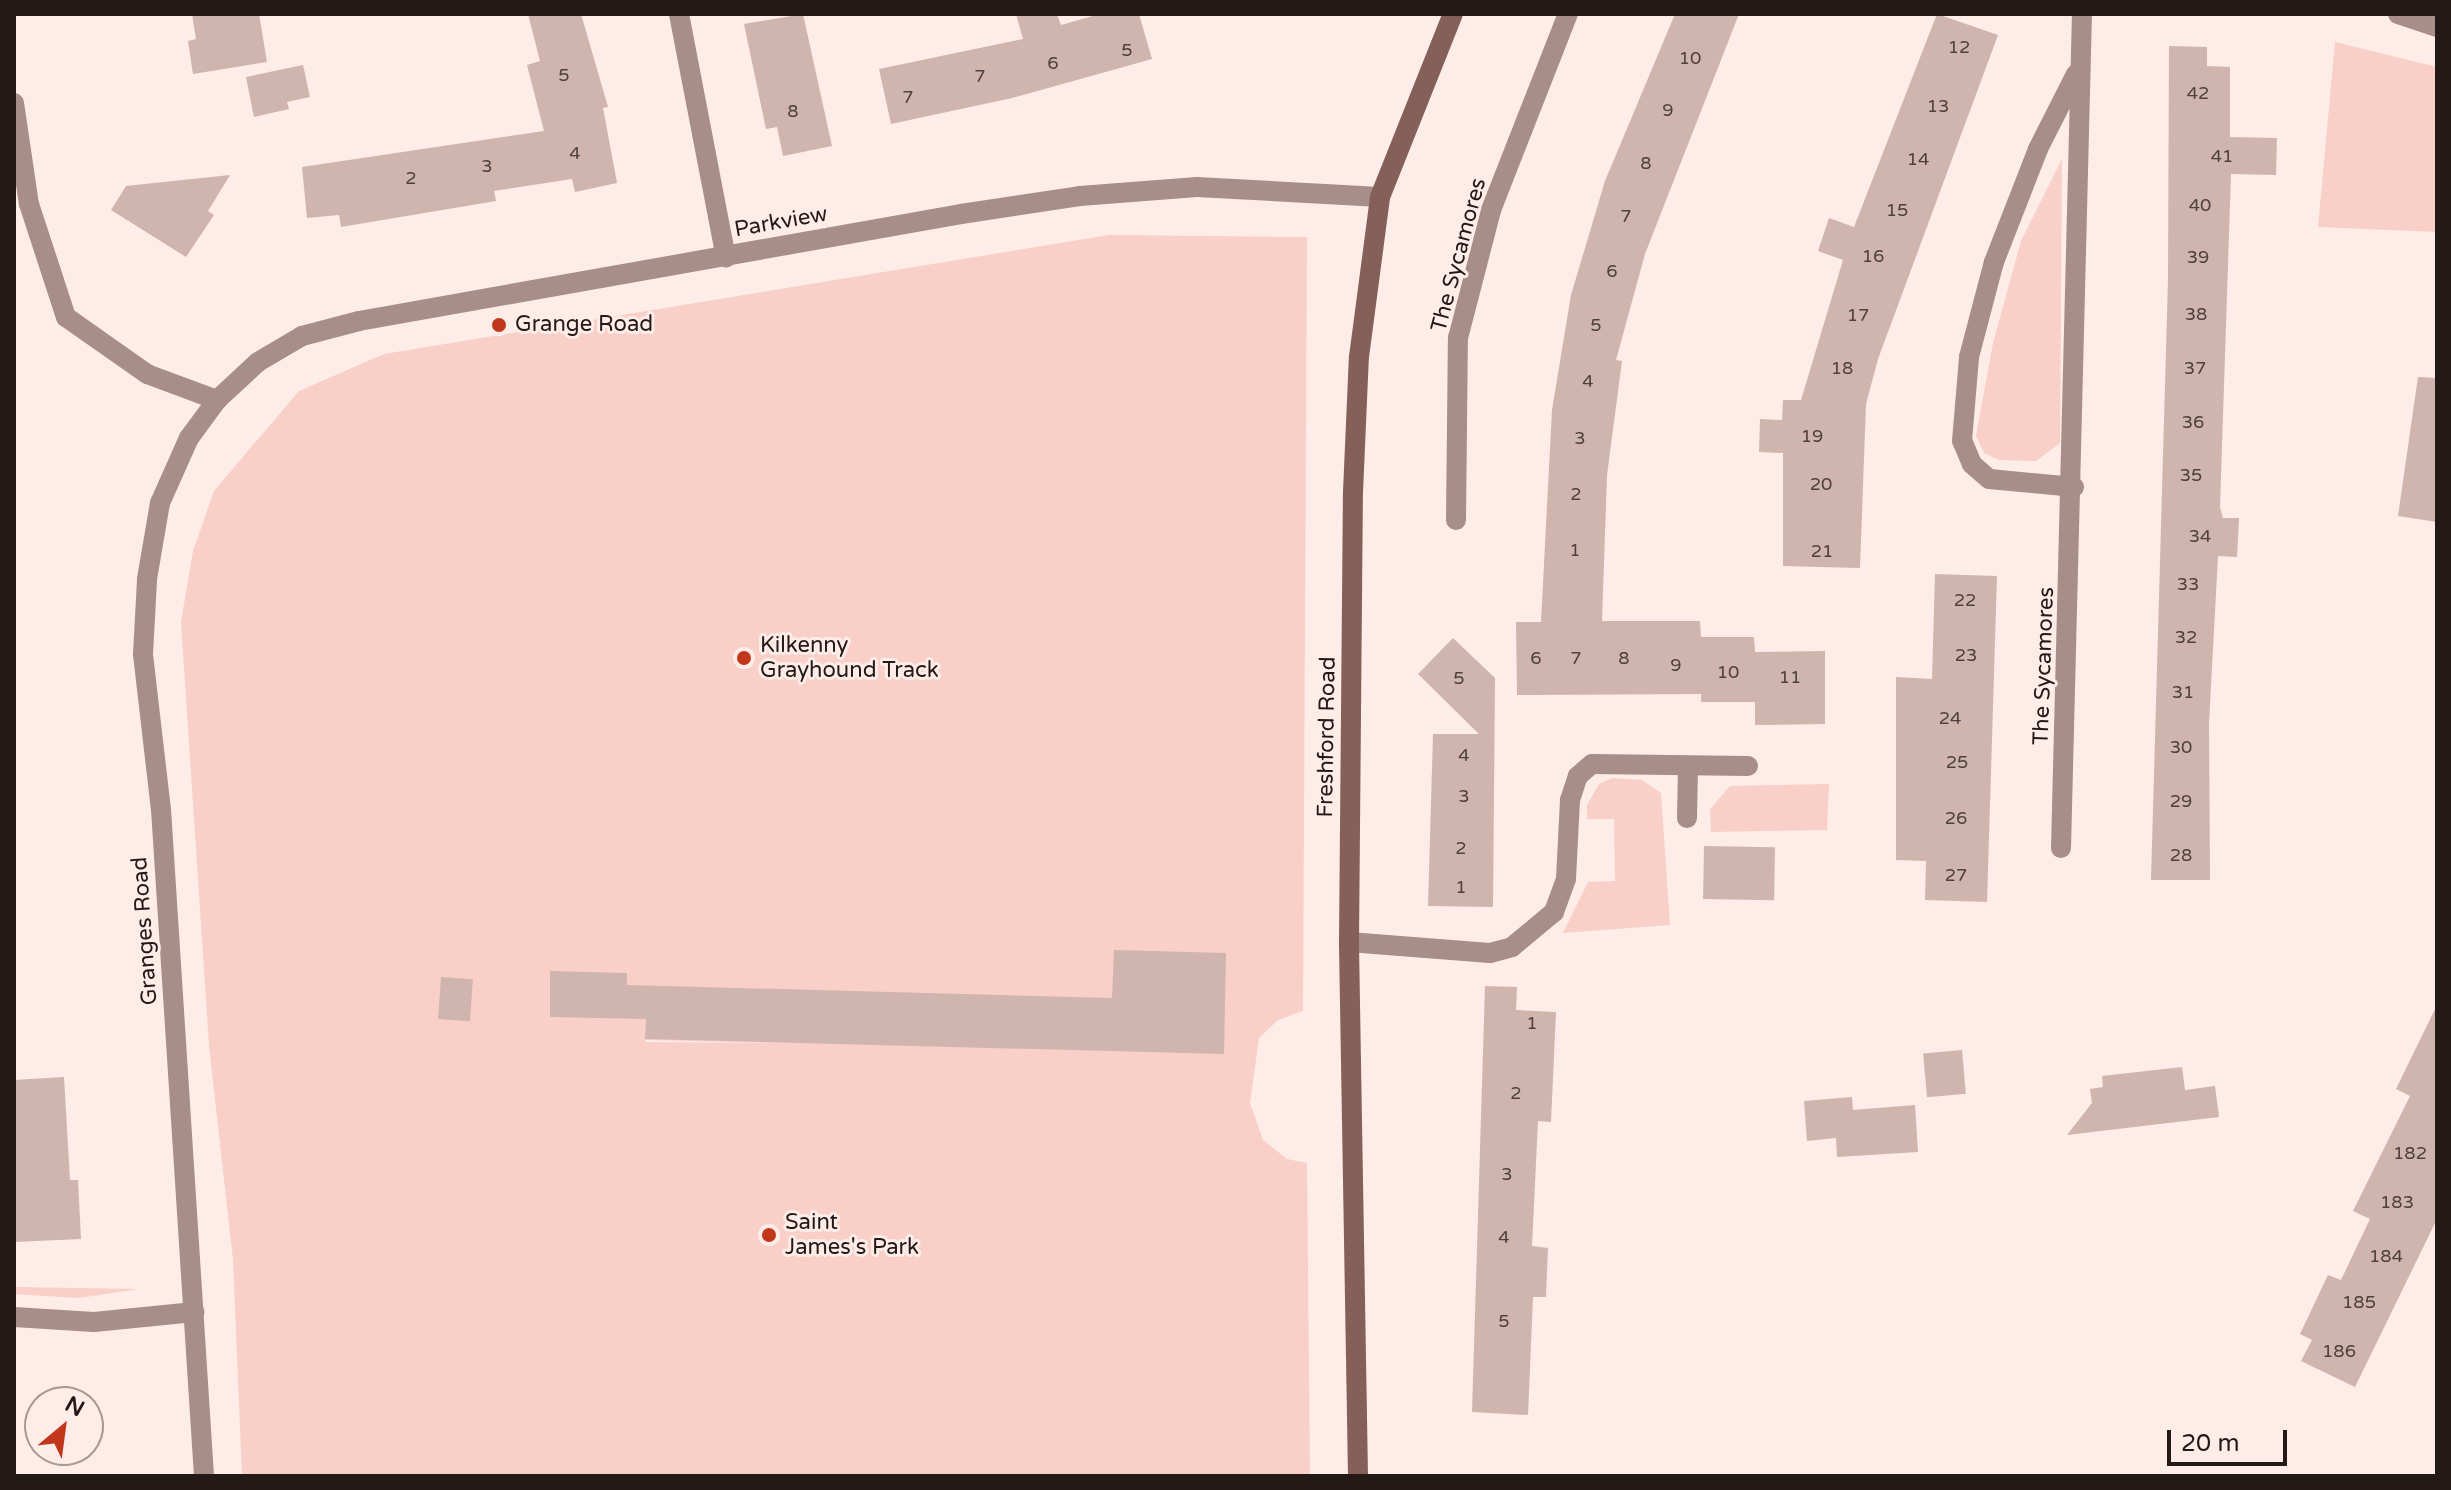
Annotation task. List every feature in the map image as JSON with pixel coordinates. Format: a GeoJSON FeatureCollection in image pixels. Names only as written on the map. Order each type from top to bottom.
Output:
{"type":"FeatureCollection","features":[{"type":"Feature","properties":{"kind":"main road","name":"Freshford Road"},"geometry":{"type":"LineString","coordinates":[[1358,1476],[1349,942],[1353,492],[1359,357],[1380,197],[1453,14]]}},
{"type":"Feature","properties":{"kind":"street"},"geometry":{"type":"LineString","coordinates":[[679,14],[726,257]]}},
{"type":"Feature","properties":{"kind":"street","name":"The Sycamores"},"geometry":{"type":"LineString","coordinates":[[1456,520],[1458,338],[1491,210],[1568,14]]}},
{"type":"Feature","properties":{"kind":"street","name":"The Sycamores"},"geometry":{"type":"LineString","coordinates":[[2061,848],[2074,487],[2078,70],[2082,14]]}},
{"type":"Feature","properties":{"kind":"street"},"geometry":{"type":"LineString","coordinates":[[2398,14],[2437,27]]}},
{"type":"Feature","properties":{"kind":"street","name":"The Sycamores"},"geometry":{"type":"LineString","coordinates":[[2074,487],[1989,479],[1972,464],[1962,441],[1969,357],[1994,262],[2038,149],[2078,70]]}},
{"type":"Feature","properties":{"kind":"street"},"geometry":{"type":"LineString","coordinates":[[14,103],[29,204],[66,317],[147,374],[217,400]]}},
{"type":"Feature","properties":{"kind":"street","name":"Parkview"},"geometry":{"type":"LineString","coordinates":[[217,400],[258,362],[302,336],[359,321],[1080,196],[1197,187],[1380,197]]}},
{"type":"Feature","properties":{"kind":"street","name":"Granges Road"},"geometry":{"type":"LineString","coordinates":[[204,1476],[161,810],[143,654],[147,579],[160,503],[189,438],[217,400]]}},
{"type":"Feature","properties":{"kind":"street"},"geometry":{"type":"LineString","coordinates":[[1349,942],[1490,953],[1512,947],[1554,912],[1566,879],[1570,800],[1578,776],[1592,764],[1748,766]]}},
{"type":"Feature","properties":{"kind":"street"},"geometry":{"type":"LineString","coordinates":[[1687,818],[1688,766]]}},
{"type":"Feature","properties":{"kind":"street"},"geometry":{"type":"LineString","coordinates":[[14,1317],[94,1322],[195,1312]]}},
{"type":"Feature","properties":{"kind":"shaded area"},"geometry":{"type":"Polygon","coordinates":[[[2335,42],[2437,67],[2437,232],[2318,227],[2335,42]]]}},
{"type":"Feature","properties":{"kind":"shaded area"},"geometry":{"type":"Polygon","coordinates":[[[2062,159],[2060,443],[2036,461],[1999,460],[1984,453],[1976,436],[1993,343],[2021,241],[2062,159]]]}},
{"type":"Feature","properties":{"kind":"shaded area","name":"Kilkenny Grayhound Track"},"geometry":{"type":"Polygon","coordinates":[[[1109,235],[1307,237],[1303,1011],[1278,1020],[1259,1038],[1250,1103],[1263,1140],[1287,1159],[1307,1163],[1310,1476],[242,1476],[233,1260],[209,1046],[181,622],[193,551],[214,491],[299,391],[384,354],[1109,235]],[[645,1040],[646,1042],[790,1043],[645,1040]]]}},
{"type":"Feature","properties":{"kind":"shaded area"},"geometry":{"type":"Polygon","coordinates":[[[1612,778],[1642,780],[1661,793],[1670,925],[1563,933],[1588,882],[1615,881],[1614,819],[1587,819],[1587,805],[1599,784],[1612,778]]]}},
{"type":"Feature","properties":{"kind":"shaded area"},"geometry":{"type":"Polygon","coordinates":[[[1829,784],[1827,830],[1711,832],[1710,809],[1730,786],[1829,784]]]}},
{"type":"Feature","properties":{"kind":"shaded area"},"geometry":{"type":"Polygon","coordinates":[[[14,1287],[139,1289],[79,1298],[14,1294],[14,1287]]]}},
{"type":"Feature","properties":{"kind":"building"},"geometry":{"type":"Polygon","coordinates":[[[192,14],[259,14],[267,62],[193,74],[188,41],[196,39],[192,14]]]}},
{"type":"Feature","properties":{"kind":"building"},"geometry":{"type":"Polygon","coordinates":[[[528,14],[581,14],[608,107],[603,108],[617,183],[575,192],[572,179],[494,191],[496,201],[341,227],[339,215],[307,218],[302,167],[544,131],[527,65],[540,61],[528,14]]]}},
{"type":"Feature","properties":{"kind":"building"},"geometry":{"type":"Polygon","coordinates":[[[803,14],[832,146],[783,156],[777,127],[766,129],[744,24],[803,14]]]}},
{"type":"Feature","properties":{"kind":"building"},"geometry":{"type":"Polygon","coordinates":[[[1016,14],[1057,14],[1061,25],[1100,14],[1139,14],[1152,59],[1012,98],[891,124],[879,69],[1023,39],[1016,14]]]}},
{"type":"Feature","properties":{"kind":"building"},"geometry":{"type":"Polygon","coordinates":[[[1675,14],[1739,14],[1645,254],[1616,360],[1622,361],[1607,475],[1602,621],[1700,621],[1701,637],[1754,637],[1755,652],[1825,651],[1825,724],[1755,725],[1755,702],[1701,702],[1701,694],[1517,695],[1516,622],[1541,622],[1552,410],[1571,295],[1605,181],[1675,14]]]}},
{"type":"Feature","properties":{"kind":"building"},"geometry":{"type":"Polygon","coordinates":[[[1937,14],[1998,35],[1878,359],[1866,404],[1860,568],[1783,566],[1783,453],[1759,452],[1760,419],[1782,420],[1783,400],[1801,400],[1843,260],[1818,251],[1829,218],[1854,227],[1937,14]]]}},
{"type":"Feature","properties":{"kind":"building"},"geometry":{"type":"Polygon","coordinates":[[[2169,46],[2207,47],[2207,66],[2230,67],[2230,137],[2277,138],[2276,175],[2231,174],[2220,507],[2223,518],[2239,518],[2237,557],[2218,556],[2209,723],[2210,880],[2151,880],[2168,279],[2169,46]]]}},
{"type":"Feature","properties":{"kind":"building"},"geometry":{"type":"Polygon","coordinates":[[[303,65],[310,97],[287,102],[289,109],[254,117],[246,77],[303,65]]]}},
{"type":"Feature","properties":{"kind":"building"},"geometry":{"type":"Polygon","coordinates":[[[230,175],[208,211],[214,215],[186,257],[111,210],[126,186],[230,175]]]}},
{"type":"Feature","properties":{"kind":"building"},"geometry":{"type":"Polygon","coordinates":[[[2418,377],[2437,378],[2437,522],[2398,516],[2418,377]]]}},
{"type":"Feature","properties":{"kind":"building"},"geometry":{"type":"Polygon","coordinates":[[[1935,574],[1997,576],[1987,902],[1925,900],[1926,861],[1896,860],[1896,677],[1932,679],[1935,574]]]}},
{"type":"Feature","properties":{"kind":"building"},"geometry":{"type":"Polygon","coordinates":[[[1453,638],[1495,678],[1493,907],[1428,906],[1433,734],[1479,734],[1418,674],[1453,638]]]}},
{"type":"Feature","properties":{"kind":"building"},"geometry":{"type":"Polygon","coordinates":[[[1704,846],[1775,847],[1774,900],[1703,899],[1704,846]]]}},
{"type":"Feature","properties":{"kind":"building"},"geometry":{"type":"Polygon","coordinates":[[[1114,950],[1226,953],[1224,1054],[645,1039],[646,1019],[550,1017],[550,971],[627,973],[627,985],[1112,998],[1114,950]]]}},
{"type":"Feature","properties":{"kind":"building"},"geometry":{"type":"Polygon","coordinates":[[[441,977],[473,979],[470,1021],[438,1019],[441,977]]]}},
{"type":"Feature","properties":{"kind":"building"},"geometry":{"type":"Polygon","coordinates":[[[1485,986],[1517,987],[1516,1010],[1556,1012],[1551,1122],[1538,1121],[1532,1246],[1548,1248],[1546,1297],[1533,1297],[1528,1415],[1472,1412],[1485,986]]]}},
{"type":"Feature","properties":{"kind":"building"},"geometry":{"type":"Polygon","coordinates":[[[2437,1005],[2437,1219],[2355,1387],[2301,1361],[2312,1340],[2300,1334],[2328,1275],[2341,1280],[2370,1219],[2353,1211],[2410,1096],[2396,1089],[2437,1005]]]}},
{"type":"Feature","properties":{"kind":"building"},"geometry":{"type":"Polygon","coordinates":[[[1962,1050],[1966,1094],[1927,1097],[1923,1053],[1962,1050]]]}},
{"type":"Feature","properties":{"kind":"building"},"geometry":{"type":"Polygon","coordinates":[[[2182,1067],[2185,1090],[2215,1086],[2219,1117],[2067,1135],[2092,1103],[2090,1089],[2103,1087],[2102,1076],[2182,1067]]]}},
{"type":"Feature","properties":{"kind":"building"},"geometry":{"type":"Polygon","coordinates":[[[64,1077],[70,1180],[78,1180],[81,1239],[14,1242],[14,1080],[64,1077]]]}},
{"type":"Feature","properties":{"kind":"building"},"geometry":{"type":"Polygon","coordinates":[[[1852,1097],[1853,1110],[1915,1105],[1918,1152],[1837,1157],[1836,1138],[1807,1141],[1804,1101],[1852,1097]]]}},
{"type":"Feature","properties":{"kind":"place","name":"Grange Road"},"geometry":{"type":"Point","coordinates":[499,325]}},
{"type":"Feature","properties":{"kind":"place","name":"Kilkenny Grayhound Track"},"geometry":{"type":"Point","coordinates":[744,658]}},
{"type":"Feature","properties":{"kind":"place","name":"Saint James's Park"},"geometry":{"type":"Point","coordinates":[769,1235]}}]}
